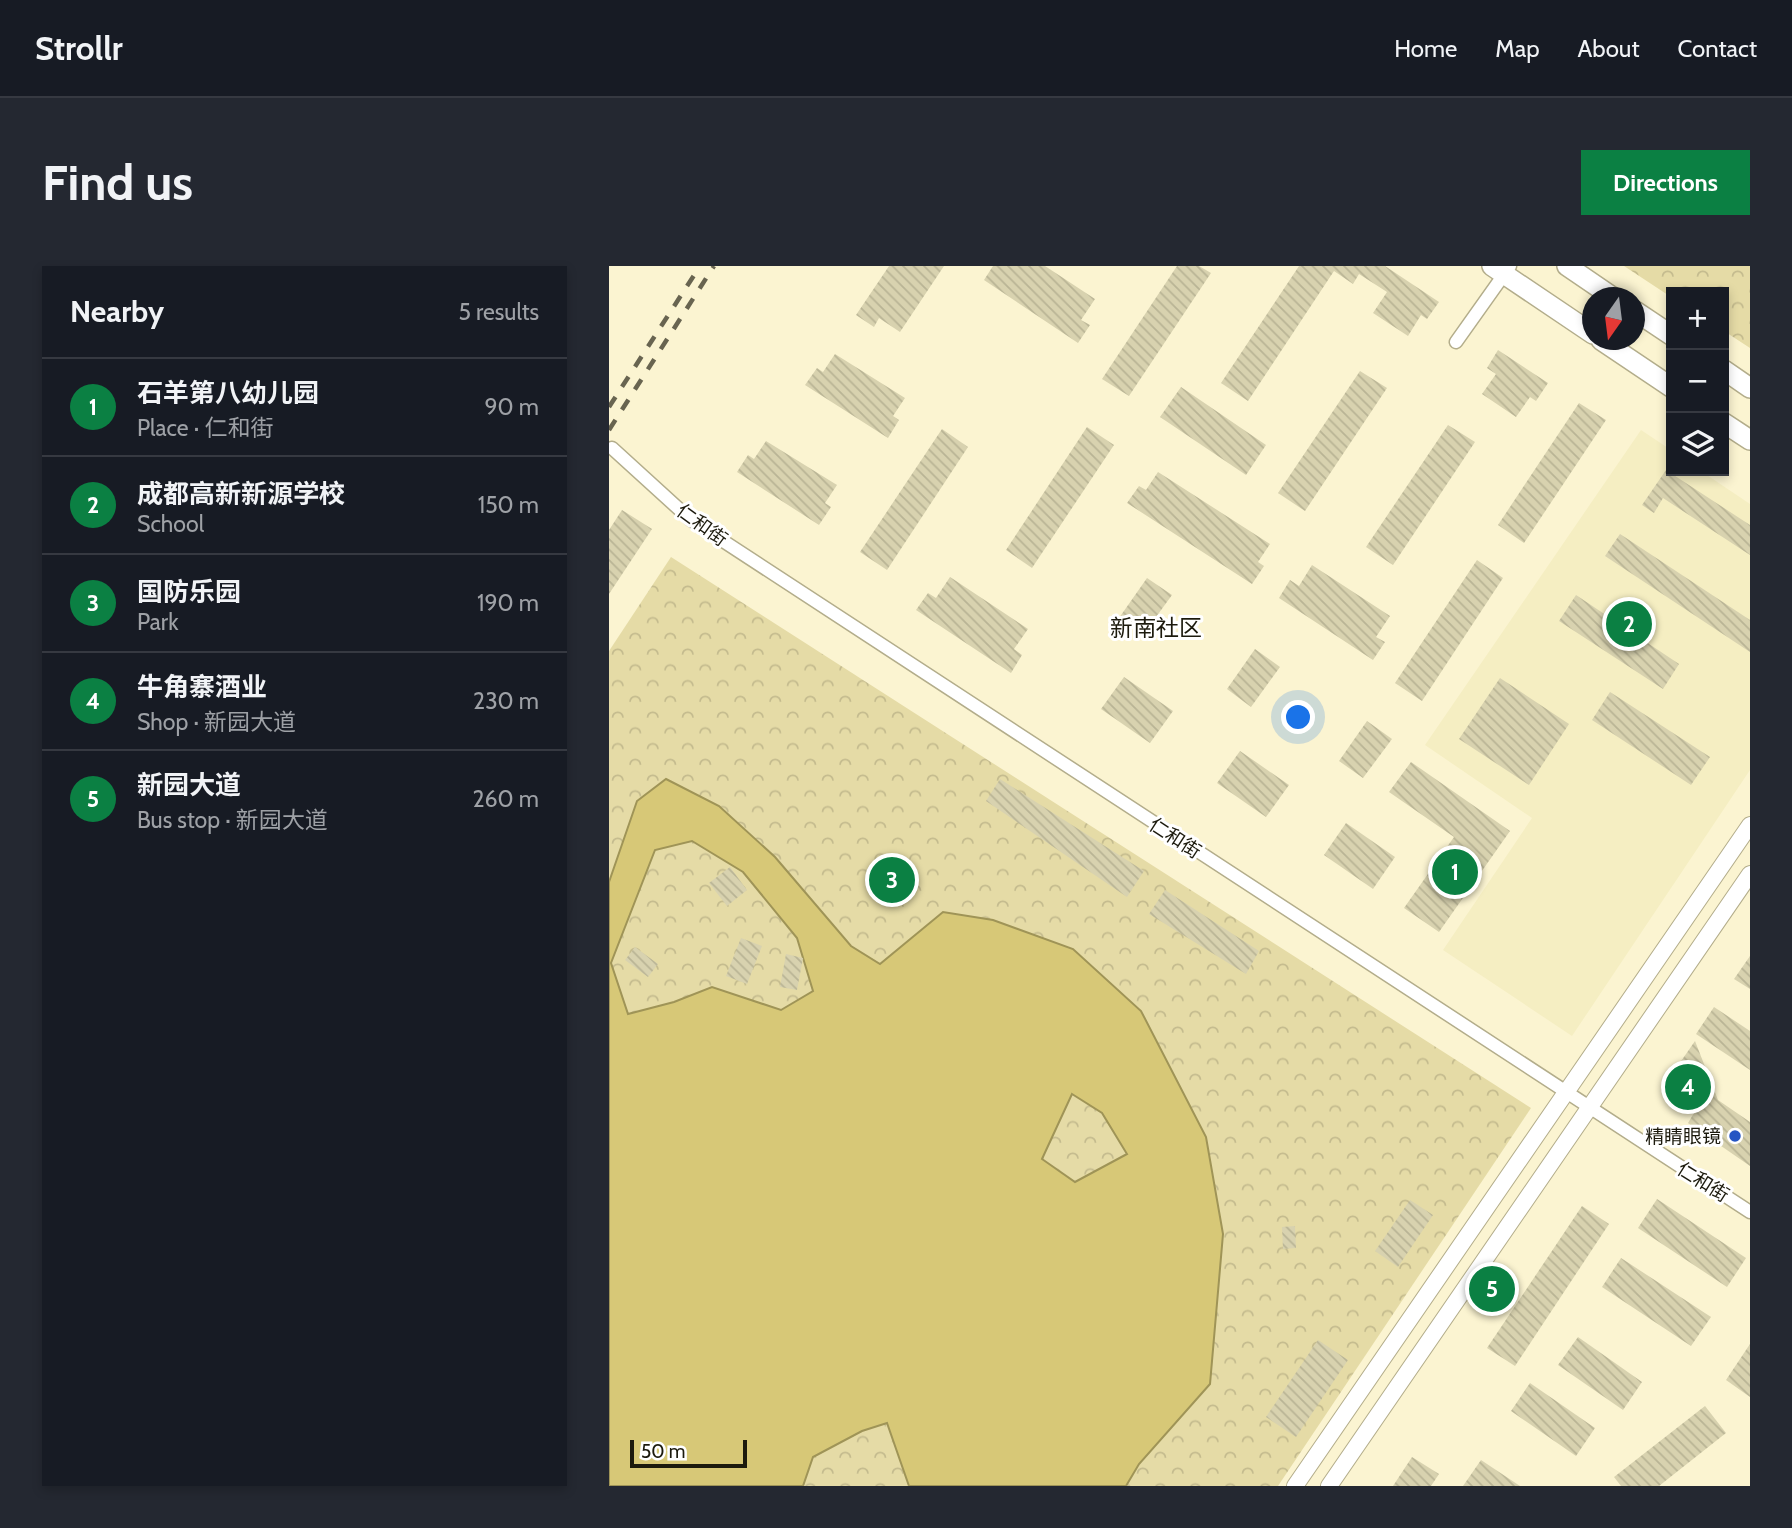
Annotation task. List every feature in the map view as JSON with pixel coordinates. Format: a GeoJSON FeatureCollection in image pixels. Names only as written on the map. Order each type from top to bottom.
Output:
{"type":"FeatureCollection","features":[{"type":"Feature","properties":{"kind":"main road"},"geometry":{"type":"LineString","coordinates":[[1567,266],[1598,287]]}},
{"type":"Feature","properties":{"kind":"main road"},"geometry":{"type":"LineString","coordinates":[[1502,269],[1582,326]]}},
{"type":"Feature","properties":{"kind":"main road"},"geometry":{"type":"LineString","coordinates":[[1645,318],[1666,332]]}},
{"type":"Feature","properties":{"kind":"main road"},"geometry":{"type":"LineString","coordinates":[[1616,350],[1666,384]]}},
{"type":"Feature","properties":{"kind":"main road"},"geometry":{"type":"LineString","coordinates":[[1729,373],[1750,388]]}},
{"type":"Feature","properties":{"kind":"main road"},"geometry":{"type":"LineString","coordinates":[[1729,426],[1750,440]]}},
{"type":"Feature","properties":{"kind":"street"},"geometry":{"type":"LineString","coordinates":[[1456,342],[1502,269]]}},
{"type":"Feature","properties":{"kind":"street","name":"仁和街"},"geometry":{"type":"LineString","coordinates":[[612,448],[691,520],[1590,1110],[1750,1212]]}},
{"type":"Feature","properties":{"kind":"street"},"geometry":{"type":"LineString","coordinates":[[1295,1486],[1750,825]]}},
{"type":"Feature","properties":{"kind":"street"},"geometry":{"type":"LineString","coordinates":[[1329,1486],[1750,874]]}},
{"type":"Feature","properties":{"kind":"shaded area"},"geometry":{"type":"Polygon","coordinates":[[[1641,430],[1666,447],[1666,476],[1708,476],[1750,504],[1750,770],[1572,1036],[1443,950],[1532,818],[1425,745],[1641,430]]]}},
{"type":"Feature","properties":{"kind":"shaded area"},"geometry":{"type":"Polygon","coordinates":[[[666,779],[719,806],[775,857],[851,946],[880,964],[943,912],[993,920],[1073,949],[1141,1011],[1206,1137],[1223,1234],[1210,1384],[1139,1464],[1126,1486],[909,1486],[887,1423],[862,1431],[813,1457],[803,1486],[609,1486],[609,882],[637,801],[666,779]],[[692,841],[655,850],[611,963],[628,1014],[674,1002],[712,987],[781,1010],[813,991],[797,938],[743,872],[692,841]],[[1072,1094],[1042,1159],[1075,1182],[1127,1154],[1102,1113],[1072,1094]]]}},
{"type":"Feature","properties":{"kind":"green space"},"geometry":{"type":"Polygon","coordinates":[[[1624,266],[1750,266],[1750,348],[1729,334],[1729,287],[1666,287],[1666,294],[1624,266]]]}},
{"type":"Feature","properties":{"kind":"green space"},"geometry":{"type":"Polygon","coordinates":[[[671,557],[1531,1108],[1278,1486],[609,1486],[609,651],[671,557]]]}},
{"type":"Feature","properties":{"kind":"building"},"geometry":{"type":"Polygon","coordinates":[[[889,266],[944,266],[900,332],[879,318],[874,327],[856,315],[889,266]]]}},
{"type":"Feature","properties":{"kind":"building"},"geometry":{"type":"Polygon","coordinates":[[[993,266],[1045,266],[1095,299],[1081,320],[1090,325],[1078,343],[984,280],[993,266]]]}},
{"type":"Feature","properties":{"kind":"building"},"geometry":{"type":"Polygon","coordinates":[[[1177,266],[1199,266],[1211,273],[1129,396],[1102,379],[1177,266]]]}},
{"type":"Feature","properties":{"kind":"building"},"geometry":{"type":"Polygon","coordinates":[[[1299,266],[1385,266],[1439,302],[1427,319],[1421,315],[1408,336],[1373,313],[1387,292],[1359,274],[1353,284],[1334,271],[1248,401],[1221,383],[1299,266]]]}},
{"type":"Feature","properties":{"kind":"building"},"geometry":{"type":"Polygon","coordinates":[[[1498,350],[1548,383],[1536,401],[1530,397],[1516,417],[1482,394],[1496,374],[1487,368],[1498,350]]]}},
{"type":"Feature","properties":{"kind":"building"},"geometry":{"type":"Polygon","coordinates":[[[835,354],[905,398],[893,416],[899,420],[888,438],[805,385],[817,368],[823,372],[835,354]]]}},
{"type":"Feature","properties":{"kind":"building"},"geometry":{"type":"Polygon","coordinates":[[[1360,371],[1387,388],[1305,511],[1278,493],[1360,371]]]}},
{"type":"Feature","properties":{"kind":"building"},"geometry":{"type":"Polygon","coordinates":[[[1181,387],[1266,445],[1246,475],[1160,417],[1181,387]]]}},
{"type":"Feature","properties":{"kind":"building"},"geometry":{"type":"Polygon","coordinates":[[[1579,403],[1606,420],[1524,543],[1498,525],[1579,403]]]}},
{"type":"Feature","properties":{"kind":"building"},"geometry":{"type":"Polygon","coordinates":[[[1448,425],[1475,442],[1393,565],[1366,547],[1448,425]]]}},
{"type":"Feature","properties":{"kind":"building"},"geometry":{"type":"Polygon","coordinates":[[[1087,427],[1114,445],[1032,568],[1006,550],[1087,427]]]}},
{"type":"Feature","properties":{"kind":"building"},"geometry":{"type":"Polygon","coordinates":[[[942,429],[968,447],[887,570],[860,552],[942,429]]]}},
{"type":"Feature","properties":{"kind":"building"},"geometry":{"type":"Polygon","coordinates":[[[766,441],[837,485],[825,503],[831,507],[819,525],[737,472],[748,455],[754,459],[766,441]]]}},
{"type":"Feature","properties":{"kind":"building"},"geometry":{"type":"Polygon","coordinates":[[[1666,470],[1666,476],[1675,476],[1750,525],[1750,555],[1663,498],[1654,513],[1642,505],[1666,470]]]}},
{"type":"Feature","properties":{"kind":"building"},"geometry":{"type":"Polygon","coordinates":[[[1158,472],[1270,544],[1258,562],[1264,566],[1252,584],[1127,503],[1139,486],[1146,490],[1158,472]]]}},
{"type":"Feature","properties":{"kind":"building"},"geometry":{"type":"Polygon","coordinates":[[[622,510],[652,529],[609,594],[609,530],[622,510]]]}},
{"type":"Feature","properties":{"kind":"building"},"geometry":{"type":"Polygon","coordinates":[[[1620,534],[1750,620],[1750,652],[1605,556],[1620,534]]]}},
{"type":"Feature","properties":{"kind":"building"},"geometry":{"type":"Polygon","coordinates":[[[1477,560],[1503,578],[1422,701],[1395,683],[1477,560]]]}},
{"type":"Feature","properties":{"kind":"building"},"geometry":{"type":"Polygon","coordinates":[[[1312,565],[1390,616],[1376,637],[1385,642],[1373,660],[1279,598],[1290,580],[1299,586],[1312,565]]]}},
{"type":"Feature","properties":{"kind":"building"},"geometry":{"type":"Polygon","coordinates":[[[950,577],[1028,629],[1014,649],[1022,655],[1011,673],[916,610],[928,593],[936,598],[950,577]]]}},
{"type":"Feature","properties":{"kind":"building"},"geometry":{"type":"Polygon","coordinates":[[[1147,578],[1172,595],[1143,635],[1119,618],[1147,578]]]}},
{"type":"Feature","properties":{"kind":"building"},"geometry":{"type":"Polygon","coordinates":[[[1576,595],[1679,664],[1663,689],[1559,621],[1576,595]]]}},
{"type":"Feature","properties":{"kind":"building"},"geometry":{"type":"Polygon","coordinates":[[[1255,649],[1280,667],[1251,707],[1227,689],[1255,649]]]}},
{"type":"Feature","properties":{"kind":"building"},"geometry":{"type":"Polygon","coordinates":[[[1124,677],[1173,711],[1150,743],[1101,709],[1124,677]]]}},
{"type":"Feature","properties":{"kind":"building"},"geometry":{"type":"Polygon","coordinates":[[[1500,678],[1569,724],[1529,785],[1459,739],[1500,678]]]}},
{"type":"Feature","properties":{"kind":"building"},"geometry":{"type":"Polygon","coordinates":[[[1610,692],[1710,757],[1691,785],[1592,720],[1610,692]]]}},
{"type":"Feature","properties":{"kind":"building"},"geometry":{"type":"Polygon","coordinates":[[[1367,721],[1392,739],[1363,778],[1339,761],[1367,721]]]}},
{"type":"Feature","properties":{"kind":"building"},"geometry":{"type":"Polygon","coordinates":[[[1240,751],[1289,785],[1266,817],[1217,783],[1240,751]]]}},
{"type":"Feature","properties":{"kind":"building"},"geometry":{"type":"Polygon","coordinates":[[[1411,762],[1510,831],[1439,932],[1404,908],[1454,837],[1389,792],[1411,762]]]}},
{"type":"Feature","properties":{"kind":"building"},"geometry":{"type":"Polygon","coordinates":[[[1000,779],[1144,871],[1127,897],[986,801],[1000,779]]]}},
{"type":"Feature","properties":{"kind":"building"},"geometry":{"type":"Polygon","coordinates":[[[1346,823],[1395,857],[1373,889],[1324,855],[1346,823]]]}},
{"type":"Feature","properties":{"kind":"building"},"geometry":{"type":"Polygon","coordinates":[[[730,867],[747,890],[727,906],[709,883],[730,867]]]}},
{"type":"Feature","properties":{"kind":"building"},"geometry":{"type":"Polygon","coordinates":[[[1165,890],[1259,951],[1246,974],[1149,914],[1165,890]]]}},
{"type":"Feature","properties":{"kind":"building"},"geometry":{"type":"Polygon","coordinates":[[[741,938],[762,946],[747,984],[726,976],[741,938]]]}},
{"type":"Feature","properties":{"kind":"building"},"geometry":{"type":"Polygon","coordinates":[[[635,947],[658,964],[648,977],[625,960],[635,947]]]}},
{"type":"Feature","properties":{"kind":"building"},"geometry":{"type":"Polygon","coordinates":[[[786,954],[803,958],[797,990],[780,987],[786,954]]]}},
{"type":"Feature","properties":{"kind":"building"},"geometry":{"type":"Polygon","coordinates":[[[1750,956],[1750,989],[1734,979],[1750,956]]]}},
{"type":"Feature","properties":{"kind":"building"},"geometry":{"type":"Polygon","coordinates":[[[1714,1007],[1750,1031],[1750,1070],[1696,1034],[1714,1007]]]}},
{"type":"Feature","properties":{"kind":"building"},"geometry":{"type":"Polygon","coordinates":[[[1695,1041],[1718,1100],[1750,1122],[1750,1166],[1688,1123],[1694,1113],[1661,1090],[1695,1041]]]}},
{"type":"Feature","properties":{"kind":"building"},"geometry":{"type":"Polygon","coordinates":[[[1657,1199],[1746,1258],[1727,1287],[1638,1228],[1657,1199]]]}},
{"type":"Feature","properties":{"kind":"building"},"geometry":{"type":"Polygon","coordinates":[[[1410,1200],[1433,1215],[1398,1267],[1375,1251],[1410,1200]]]}},
{"type":"Feature","properties":{"kind":"building"},"geometry":{"type":"Polygon","coordinates":[[[1582,1206],[1609,1224],[1515,1366],[1487,1348],[1582,1206]]]}},
{"type":"Feature","properties":{"kind":"building"},"geometry":{"type":"Polygon","coordinates":[[[1295,1226],[1296,1248],[1283,1249],[1282,1227],[1295,1226]]]}},
{"type":"Feature","properties":{"kind":"building"},"geometry":{"type":"Polygon","coordinates":[[[1621,1258],[1711,1317],[1691,1346],[1602,1287],[1621,1258]]]}},
{"type":"Feature","properties":{"kind":"building"},"geometry":{"type":"Polygon","coordinates":[[[1578,1337],[1642,1382],[1623,1410],[1558,1365],[1578,1337]]]}},
{"type":"Feature","properties":{"kind":"building"},"geometry":{"type":"Polygon","coordinates":[[[1318,1340],[1348,1360],[1296,1437],[1266,1417],[1318,1340]]]}},
{"type":"Feature","properties":{"kind":"building"},"geometry":{"type":"Polygon","coordinates":[[[1750,1344],[1750,1397],[1726,1380],[1750,1344]]]}},
{"type":"Feature","properties":{"kind":"building"},"geometry":{"type":"Polygon","coordinates":[[[1530,1383],[1595,1428],[1576,1456],[1511,1411],[1530,1383]]]}},
{"type":"Feature","properties":{"kind":"building"},"geometry":{"type":"Polygon","coordinates":[[[1705,1406],[1726,1433],[1659,1486],[1621,1486],[1614,1477],[1705,1406]]]}},
{"type":"Feature","properties":{"kind":"building"},"geometry":{"type":"Polygon","coordinates":[[[1412,1457],[1439,1474],[1431,1486],[1393,1486],[1412,1457]]]}},
{"type":"Feature","properties":{"kind":"building"},"geometry":{"type":"Polygon","coordinates":[[[1481,1460],[1520,1486],[1463,1486],[1481,1460]]]}},
{"type":"Feature","properties":{"kind":"railway"},"geometry":{"type":"LineString","coordinates":[[609,407],[700,266]]}},
{"type":"Feature","properties":{"kind":"railway"},"geometry":{"type":"LineString","coordinates":[[609,430],[714,266]]}},
{"type":"Feature","properties":{"kind":"place","name":"成都高新新源学校"},"geometry":{"type":"Point","coordinates":[1629,624]}},
{"type":"Feature","properties":{"kind":"place","name":"石羊第八幼儿园"},"geometry":{"type":"Point","coordinates":[1455,872]}},
{"type":"Feature","properties":{"kind":"place","name":"国防乐园"},"geometry":{"type":"Point","coordinates":[892,880]}},
{"type":"Feature","properties":{"kind":"place","name":"牛角寨酒业"},"geometry":{"type":"Point","coordinates":[1688,1087]}},
{"type":"Feature","properties":{"kind":"place","name":"精睛眼镜"},"geometry":{"type":"Point","coordinates":[1735,1136]}},
{"type":"Feature","properties":{"kind":"place","name":"新园大道"},"geometry":{"type":"Point","coordinates":[1492,1289]}},
{"type":"Feature","properties":{"kind":"district","name":"新南社区"},"geometry":{"type":"Point","coordinates":[1156,628]}}]}
